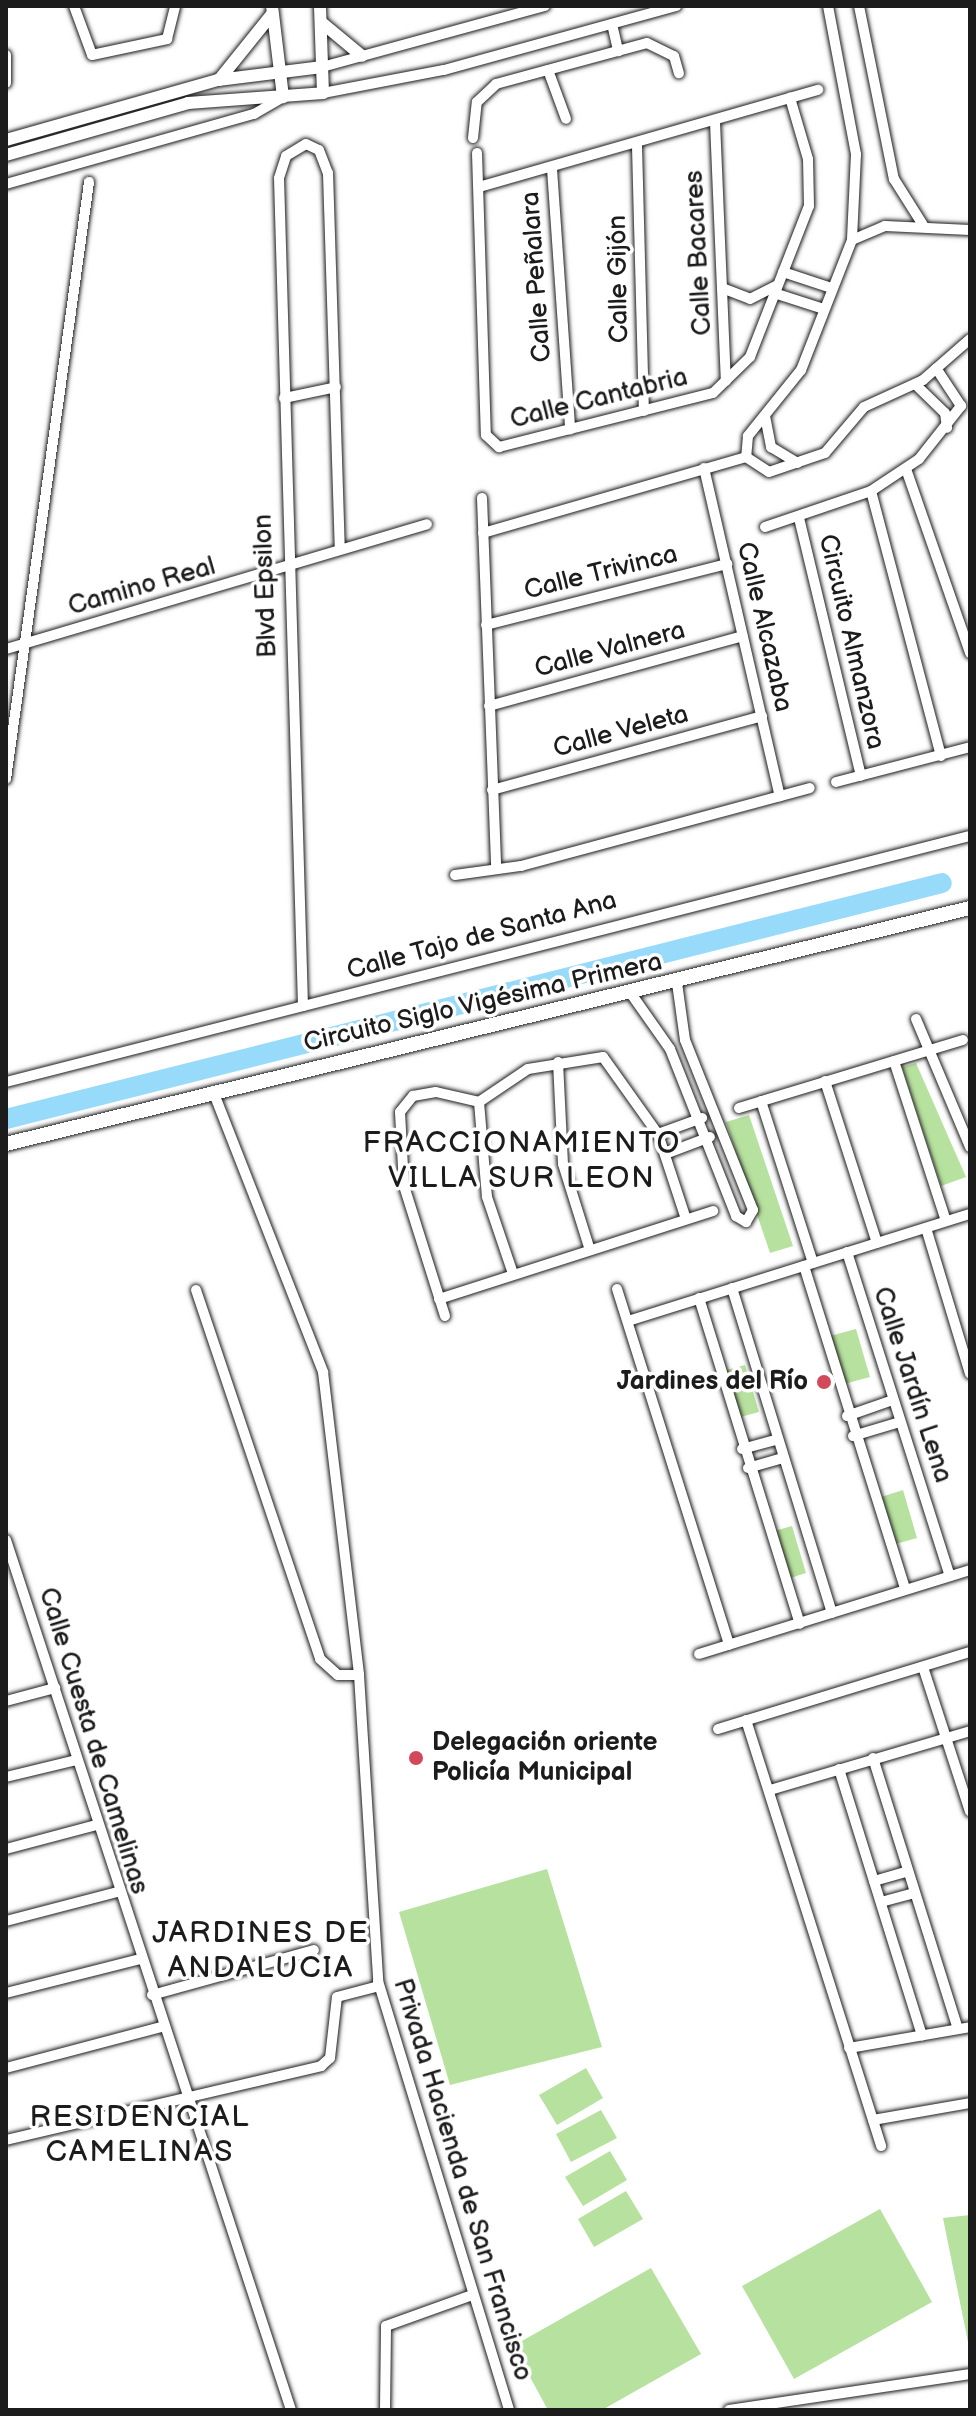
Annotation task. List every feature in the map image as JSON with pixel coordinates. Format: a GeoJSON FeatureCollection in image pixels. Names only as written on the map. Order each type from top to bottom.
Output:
{"type":"FeatureCollection","features":[{"type":"Feature","properties":{"kind":"main road","name":"Circuito Siglo Vigésima Primera"},"geometry":{"type":"LineString","coordinates":[[6,1144],[213,1091],[632,995],[969,910]]}},
{"type":"Feature","properties":{"kind":"street"},"geometry":{"type":"LineString","coordinates":[[74,6],[92,55],[167,39],[175,6]]}},
{"type":"Feature","properties":{"kind":"street"},"geometry":{"type":"LineString","coordinates":[[320,6],[323,93]]}},
{"type":"Feature","properties":{"kind":"street"},"geometry":{"type":"LineString","coordinates":[[6,140],[218,80],[322,67],[545,6]]}},
{"type":"Feature","properties":{"kind":"street"},"geometry":{"type":"LineString","coordinates":[[6,155],[188,103],[323,93],[444,70],[676,6]]}},
{"type":"Feature","properties":{"kind":"street"},"geometry":{"type":"LineString","coordinates":[[746,457],[748,436],[801,370],[828,287],[852,240],[856,154],[828,6]]}},
{"type":"Feature","properties":{"kind":"street"},"geometry":{"type":"LineString","coordinates":[[859,6],[894,179],[923,225]]}},
{"type":"Feature","properties":{"kind":"street"},"geometry":{"type":"LineString","coordinates":[[272,10],[283,97]]}},
{"type":"Feature","properties":{"kind":"street"},"geometry":{"type":"LineString","coordinates":[[218,80],[272,10]]}},
{"type":"Feature","properties":{"kind":"street"},"geometry":{"type":"LineString","coordinates":[[321,22],[362,56]]}},
{"type":"Feature","properties":{"kind":"street"},"geometry":{"type":"LineString","coordinates":[[612,24],[618,51]]}},
{"type":"Feature","properties":{"kind":"street"},"geometry":{"type":"LineString","coordinates":[[473,138],[477,102],[496,84],[618,51],[663,47],[679,73]]}},
{"type":"Feature","properties":{"kind":"street"},"geometry":{"type":"LineString","coordinates":[[6,55],[6,83]]}},
{"type":"Feature","properties":{"kind":"street"},"geometry":{"type":"LineString","coordinates":[[548,70],[566,119]]}},
{"type":"Feature","properties":{"kind":"street"},"geometry":{"type":"LineString","coordinates":[[479,187],[637,146],[818,90]]}},
{"type":"Feature","properties":{"kind":"street"},"geometry":{"type":"LineString","coordinates":[[6,184],[254,114],[283,97]]}},
{"type":"Feature","properties":{"kind":"street","name":"Calle Cantabria"},"geometry":{"type":"LineString","coordinates":[[477,153],[488,442],[499,447],[713,393],[750,357],[811,195],[790,98]]}},
{"type":"Feature","properties":{"kind":"street","name":"Calle Bacares"},"geometry":{"type":"LineString","coordinates":[[715,122],[726,381]]}},
{"type":"Feature","properties":{"kind":"street","name":"Calle Gijón"},"geometry":{"type":"LineString","coordinates":[[637,146],[644,411]]}},
{"type":"Feature","properties":{"kind":"street","name":"Blvd Epsilon"},"geometry":{"type":"LineString","coordinates":[[303,1006],[287,567],[281,165],[298,147],[319,150],[331,217],[336,387]]}},
{"type":"Feature","properties":{"kind":"street","name":"Calle Peñalara"},"geometry":{"type":"LineString","coordinates":[[552,169],[570,429]]}},
{"type":"Feature","properties":{"kind":"street"},"geometry":{"type":"LineString","coordinates":[[6,779],[89,182]]}},
{"type":"Feature","properties":{"kind":"street"},"geometry":{"type":"LineString","coordinates":[[852,240],[885,226],[923,225],[970,230]]}},
{"type":"Feature","properties":{"kind":"street"},"geometry":{"type":"LineString","coordinates":[[783,272],[828,287]]}},
{"type":"Feature","properties":{"kind":"street"},"geometry":{"type":"LineString","coordinates":[[722,288],[750,299],[776,289],[821,308]]}},
{"type":"Feature","properties":{"kind":"street"},"geometry":{"type":"LineString","coordinates":[[483,533],[746,457],[769,472],[798,463],[833,448],[864,407],[916,385],[970,339]]}},
{"type":"Feature","properties":{"kind":"street","name":"Circuito Almanzora"},"geometry":{"type":"LineString","coordinates":[[765,527],[799,518],[871,491],[906,469],[945,429],[961,406],[936,368]]}},
{"type":"Feature","properties":{"kind":"street"},"geometry":{"type":"LineString","coordinates":[[916,385],[945,413],[945,429]]}},
{"type":"Feature","properties":{"kind":"street"},"geometry":{"type":"LineString","coordinates":[[284,398],[336,387],[340,548]]}},
{"type":"Feature","properties":{"kind":"street"},"geometry":{"type":"LineString","coordinates":[[765,416],[771,447],[798,463]]}},
{"type":"Feature","properties":{"kind":"street","name":"Calle Alcazaba"},"geometry":{"type":"LineString","coordinates":[[704,468],[780,796]]}},
{"type":"Feature","properties":{"kind":"street"},"geometry":{"type":"LineString","coordinates":[[906,469],[970,653]]}},
{"type":"Feature","properties":{"kind":"street"},"geometry":{"type":"LineString","coordinates":[[871,491],[941,756]]}},
{"type":"Feature","properties":{"kind":"street"},"geometry":{"type":"LineString","coordinates":[[482,498],[496,867]]}},
{"type":"Feature","properties":{"kind":"street","name":"Circuito Almanzora"},"geometry":{"type":"LineString","coordinates":[[799,518],[861,776]]}},
{"type":"Feature","properties":{"kind":"street","name":"Camino Real"},"geometry":{"type":"LineString","coordinates":[[6,649],[427,524]]}},
{"type":"Feature","properties":{"kind":"street","name":"Calle Trivinca"},"geometry":{"type":"LineString","coordinates":[[486,625],[727,564]]}},
{"type":"Feature","properties":{"kind":"street","name":"Calle Valnera"},"geometry":{"type":"LineString","coordinates":[[489,706],[743,636]]}},
{"type":"Feature","properties":{"kind":"street","name":"Calle Veleta"},"geometry":{"type":"LineString","coordinates":[[492,790],[762,716]]}},
{"type":"Feature","properties":{"kind":"street","name":"Circuito Almanzora"},"geometry":{"type":"LineString","coordinates":[[836,782],[970,747]]}},
{"type":"Feature","properties":{"kind":"street"},"geometry":{"type":"LineString","coordinates":[[455,875],[810,788]]}},
{"type":"Feature","properties":{"kind":"street","name":"Calle Tajo de Santa Ana"},"geometry":{"type":"LineString","coordinates":[[6,1082],[970,836]]}},
{"type":"Feature","properties":{"kind":"street"},"geometry":{"type":"LineString","coordinates":[[632,995],[670,1049],[710,1137],[736,1216],[751,1220],[724,1123],[685,1040],[677,983]]}},
{"type":"Feature","properties":{"kind":"street"},"geometry":{"type":"LineString","coordinates":[[916,1019],[970,1147]]}},
{"type":"Feature","properties":{"kind":"street"},"geometry":{"type":"LineString","coordinates":[[670,1049],[685,1040]]}},
{"type":"Feature","properties":{"kind":"street"},"geometry":{"type":"LineString","coordinates":[[739,1108],[963,1040]]}},
{"type":"Feature","properties":{"kind":"street"},"geometry":{"type":"LineString","coordinates":[[445,1316],[404,1186],[402,1105],[428,1092],[479,1102],[515,1074],[558,1062],[603,1057],[658,1134],[686,1219]]}},
{"type":"Feature","properties":{"kind":"street"},"geometry":{"type":"LineString","coordinates":[[894,1061],[946,1221]]}},
{"type":"Feature","properties":{"kind":"street"},"geometry":{"type":"LineString","coordinates":[[558,1062],[563,1164],[590,1250]]}},
{"type":"Feature","properties":{"kind":"street"},"geometry":{"type":"LineString","coordinates":[[825,1081],[877,1243]]}},
{"type":"Feature","properties":{"kind":"street","name":"Privada Hacienda de San Francisco"},"geometry":{"type":"LineString","coordinates":[[213,1091],[323,1372],[359,1675],[379,1986],[509,2410]]}},
{"type":"Feature","properties":{"kind":"street"},"geometry":{"type":"LineString","coordinates":[[761,1101],[808,1264],[847,1416],[905,1589]]}},
{"type":"Feature","properties":{"kind":"street"},"geometry":{"type":"LineString","coordinates":[[479,1102],[487,1197],[513,1274]]}},
{"type":"Feature","properties":{"kind":"street"},"geometry":{"type":"LineString","coordinates":[[658,1134],[702,1118]]}},
{"type":"Feature","properties":{"kind":"street"},"geometry":{"type":"LineString","coordinates":[[665,1154],[710,1137]]}},
{"type":"Feature","properties":{"kind":"street"},"geometry":{"type":"LineString","coordinates":[[439,1299],[713,1211]]}},
{"type":"Feature","properties":{"kind":"street"},"geometry":{"type":"LineString","coordinates":[[628,1321],[970,1214]]}},
{"type":"Feature","properties":{"kind":"street"},"geometry":{"type":"LineString","coordinates":[[926,1228],[970,1374]]}},
{"type":"Feature","properties":{"kind":"street","name":"Calle Jardín Lena"},"geometry":{"type":"LineString","coordinates":[[847,1252],[950,1576]]}},
{"type":"Feature","properties":{"kind":"street"},"geometry":{"type":"LineString","coordinates":[[732,1288],[780,1459],[832,1613]]}},
{"type":"Feature","properties":{"kind":"street"},"geometry":{"type":"LineString","coordinates":[[617,1289],[729,1645]]}},
{"type":"Feature","properties":{"kind":"street"},"geometry":{"type":"LineString","coordinates":[[196,1290],[320,1659],[338,1675],[359,1675]]}},
{"type":"Feature","properties":{"kind":"street"},"geometry":{"type":"LineString","coordinates":[[699,1298],[742,1449],[800,1624]]}},
{"type":"Feature","properties":{"kind":"street"},"geometry":{"type":"LineString","coordinates":[[847,1416],[893,1400]]}},
{"type":"Feature","properties":{"kind":"street"},"geometry":{"type":"LineString","coordinates":[[853,1436],[900,1422]]}},
{"type":"Feature","properties":{"kind":"street"},"geometry":{"type":"LineString","coordinates":[[742,1449],[775,1440]]}},
{"type":"Feature","properties":{"kind":"street"},"geometry":{"type":"LineString","coordinates":[[748,1468],[780,1459]]}},
{"type":"Feature","properties":{"kind":"street","name":"Calle Cuesta de Camelinas"},"geometry":{"type":"LineString","coordinates":[[6,1540],[161,2027],[291,2410]]}},
{"type":"Feature","properties":{"kind":"street"},"geometry":{"type":"LineString","coordinates":[[699,1654],[970,1570]]}},
{"type":"Feature","properties":{"kind":"street"},"geometry":{"type":"LineString","coordinates":[[718,1729],[970,1652]]}},
{"type":"Feature","properties":{"kind":"street"},"geometry":{"type":"LineString","coordinates":[[923,1667],[970,1812]]}},
{"type":"Feature","properties":{"kind":"street"},"geometry":{"type":"LineString","coordinates":[[6,1701],[55,1688]]}},
{"type":"Feature","properties":{"kind":"street"},"geometry":{"type":"LineString","coordinates":[[746,1720],[881,2146]]}},
{"type":"Feature","properties":{"kind":"street"},"geometry":{"type":"LineString","coordinates":[[770,1790],[970,1731]]}},
{"type":"Feature","properties":{"kind":"street"},"geometry":{"type":"LineString","coordinates":[[849,2048],[964,2028],[915,1893],[873,1758]]}},
{"type":"Feature","properties":{"kind":"street"},"geometry":{"type":"LineString","coordinates":[[6,1777],[77,1760]]}},
{"type":"Feature","properties":{"kind":"street"},"geometry":{"type":"LineString","coordinates":[[839,1769],[922,2035]]}},
{"type":"Feature","properties":{"kind":"street"},"geometry":{"type":"LineString","coordinates":[[6,1849],[96,1825]]}},
{"type":"Feature","properties":{"kind":"street"},"geometry":{"type":"LineString","coordinates":[[874,1881],[908,1871]]}},
{"type":"Feature","properties":{"kind":"street"},"geometry":{"type":"LineString","coordinates":[[6,1921],[117,1892]]}},
{"type":"Feature","properties":{"kind":"street"},"geometry":{"type":"LineString","coordinates":[[881,1902],[915,1893]]}},
{"type":"Feature","properties":{"kind":"street"},"geometry":{"type":"LineString","coordinates":[[152,1995],[314,1950]]}},
{"type":"Feature","properties":{"kind":"street"},"geometry":{"type":"LineString","coordinates":[[6,1993],[140,1959]]}},
{"type":"Feature","properties":{"kind":"street"},"geometry":{"type":"LineString","coordinates":[[6,2140],[184,2094],[325,2064],[337,1997],[379,1986]]}},
{"type":"Feature","properties":{"kind":"street"},"geometry":{"type":"LineString","coordinates":[[6,2068],[161,2027]]}},
{"type":"Feature","properties":{"kind":"street"},"geometry":{"type":"LineString","coordinates":[[873,2120],[970,2103]]}},
{"type":"Feature","properties":{"kind":"street"},"geometry":{"type":"LineString","coordinates":[[385,2410],[386,2326],[472,2295]]}},
{"type":"Feature","properties":{"kind":"street"},"geometry":{"type":"LineString","coordinates":[[729,2410],[970,2374]]}},
{"type":"Feature","properties":{"kind":"green space"},"geometry":{"type":"Polygon","coordinates":[[[916,1063],[966,1177],[941,1186],[902,1067],[916,1063]]]}},
{"type":"Feature","properties":{"kind":"green space"},"geometry":{"type":"Polygon","coordinates":[[[749,1115],[793,1246],[770,1253],[726,1122],[749,1115]]]}},
{"type":"Feature","properties":{"kind":"green space"},"geometry":{"type":"Polygon","coordinates":[[[856,1329],[870,1377],[844,1384],[830,1336],[856,1329]]]}},
{"type":"Feature","properties":{"kind":"green space"},"geometry":{"type":"Polygon","coordinates":[[[745,1365],[759,1412],[733,1419],[719,1372],[745,1365]]]}},
{"type":"Feature","properties":{"kind":"green space"},"geometry":{"type":"Polygon","coordinates":[[[903,1490],[917,1538],[892,1545],[878,1498],[903,1490]]]}},
{"type":"Feature","properties":{"kind":"green space"},"geometry":{"type":"Polygon","coordinates":[[[792,1526],[806,1573],[781,1581],[767,1533],[792,1526]]]}},
{"type":"Feature","properties":{"kind":"green space"},"geometry":{"type":"Polygon","coordinates":[[[547,1869],[602,2047],[450,2085],[399,1912],[547,1869]]]}},
{"type":"Feature","properties":{"kind":"green space"},"geometry":{"type":"Polygon","coordinates":[[[586,2068],[603,2098],[557,2125],[539,2095],[586,2068]]]}},
{"type":"Feature","properties":{"kind":"green space"},"geometry":{"type":"Polygon","coordinates":[[[601,2110],[617,2138],[571,2162],[556,2134],[601,2110]]]}},
{"type":"Feature","properties":{"kind":"green space"},"geometry":{"type":"Polygon","coordinates":[[[610,2151],[627,2180],[583,2206],[565,2177],[610,2151]]]}},
{"type":"Feature","properties":{"kind":"green space"},"geometry":{"type":"Polygon","coordinates":[[[626,2191],[643,2219],[594,2247],[578,2219],[626,2191]]]}},
{"type":"Feature","properties":{"kind":"green space"},"geometry":{"type":"Polygon","coordinates":[[[880,2209],[932,2302],[794,2379],[742,2286],[880,2209]]]}},
{"type":"Feature","properties":{"kind":"green space"},"geometry":{"type":"Polygon","coordinates":[[[970,2215],[970,2352],[943,2218],[970,2215]]]}},
{"type":"Feature","properties":{"kind":"green space"},"geometry":{"type":"Polygon","coordinates":[[[651,2268],[701,2354],[602,2410],[548,2410],[513,2346],[651,2268]]]}},
{"type":"Feature","properties":{"kind":"waterway"},"geometry":{"type":"LineString","coordinates":[[6,1119],[942,883]]}},
{"type":"Feature","properties":{"kind":"place","name":"Jardines del Río"},"geometry":{"type":"Point","coordinates":[824,1382]}},
{"type":"Feature","properties":{"kind":"place","name":"Delegación oriente Policía Municipal"},"geometry":{"type":"Point","coordinates":[416,1758]}},
{"type":"Feature","properties":{"kind":"district","name":"FRACCIONAMIENTO VILLA SUR LEON"},"geometry":{"type":"Point","coordinates":[522,1160]}},
{"type":"Feature","properties":{"kind":"district","name":"JARDINES DE ANDALUCIA"},"geometry":{"type":"Point","coordinates":[261,1950]}},
{"type":"Feature","properties":{"kind":"district","name":"RESIDENCIAL CAMELINAS"},"geometry":{"type":"Point","coordinates":[140,2134]}}]}
